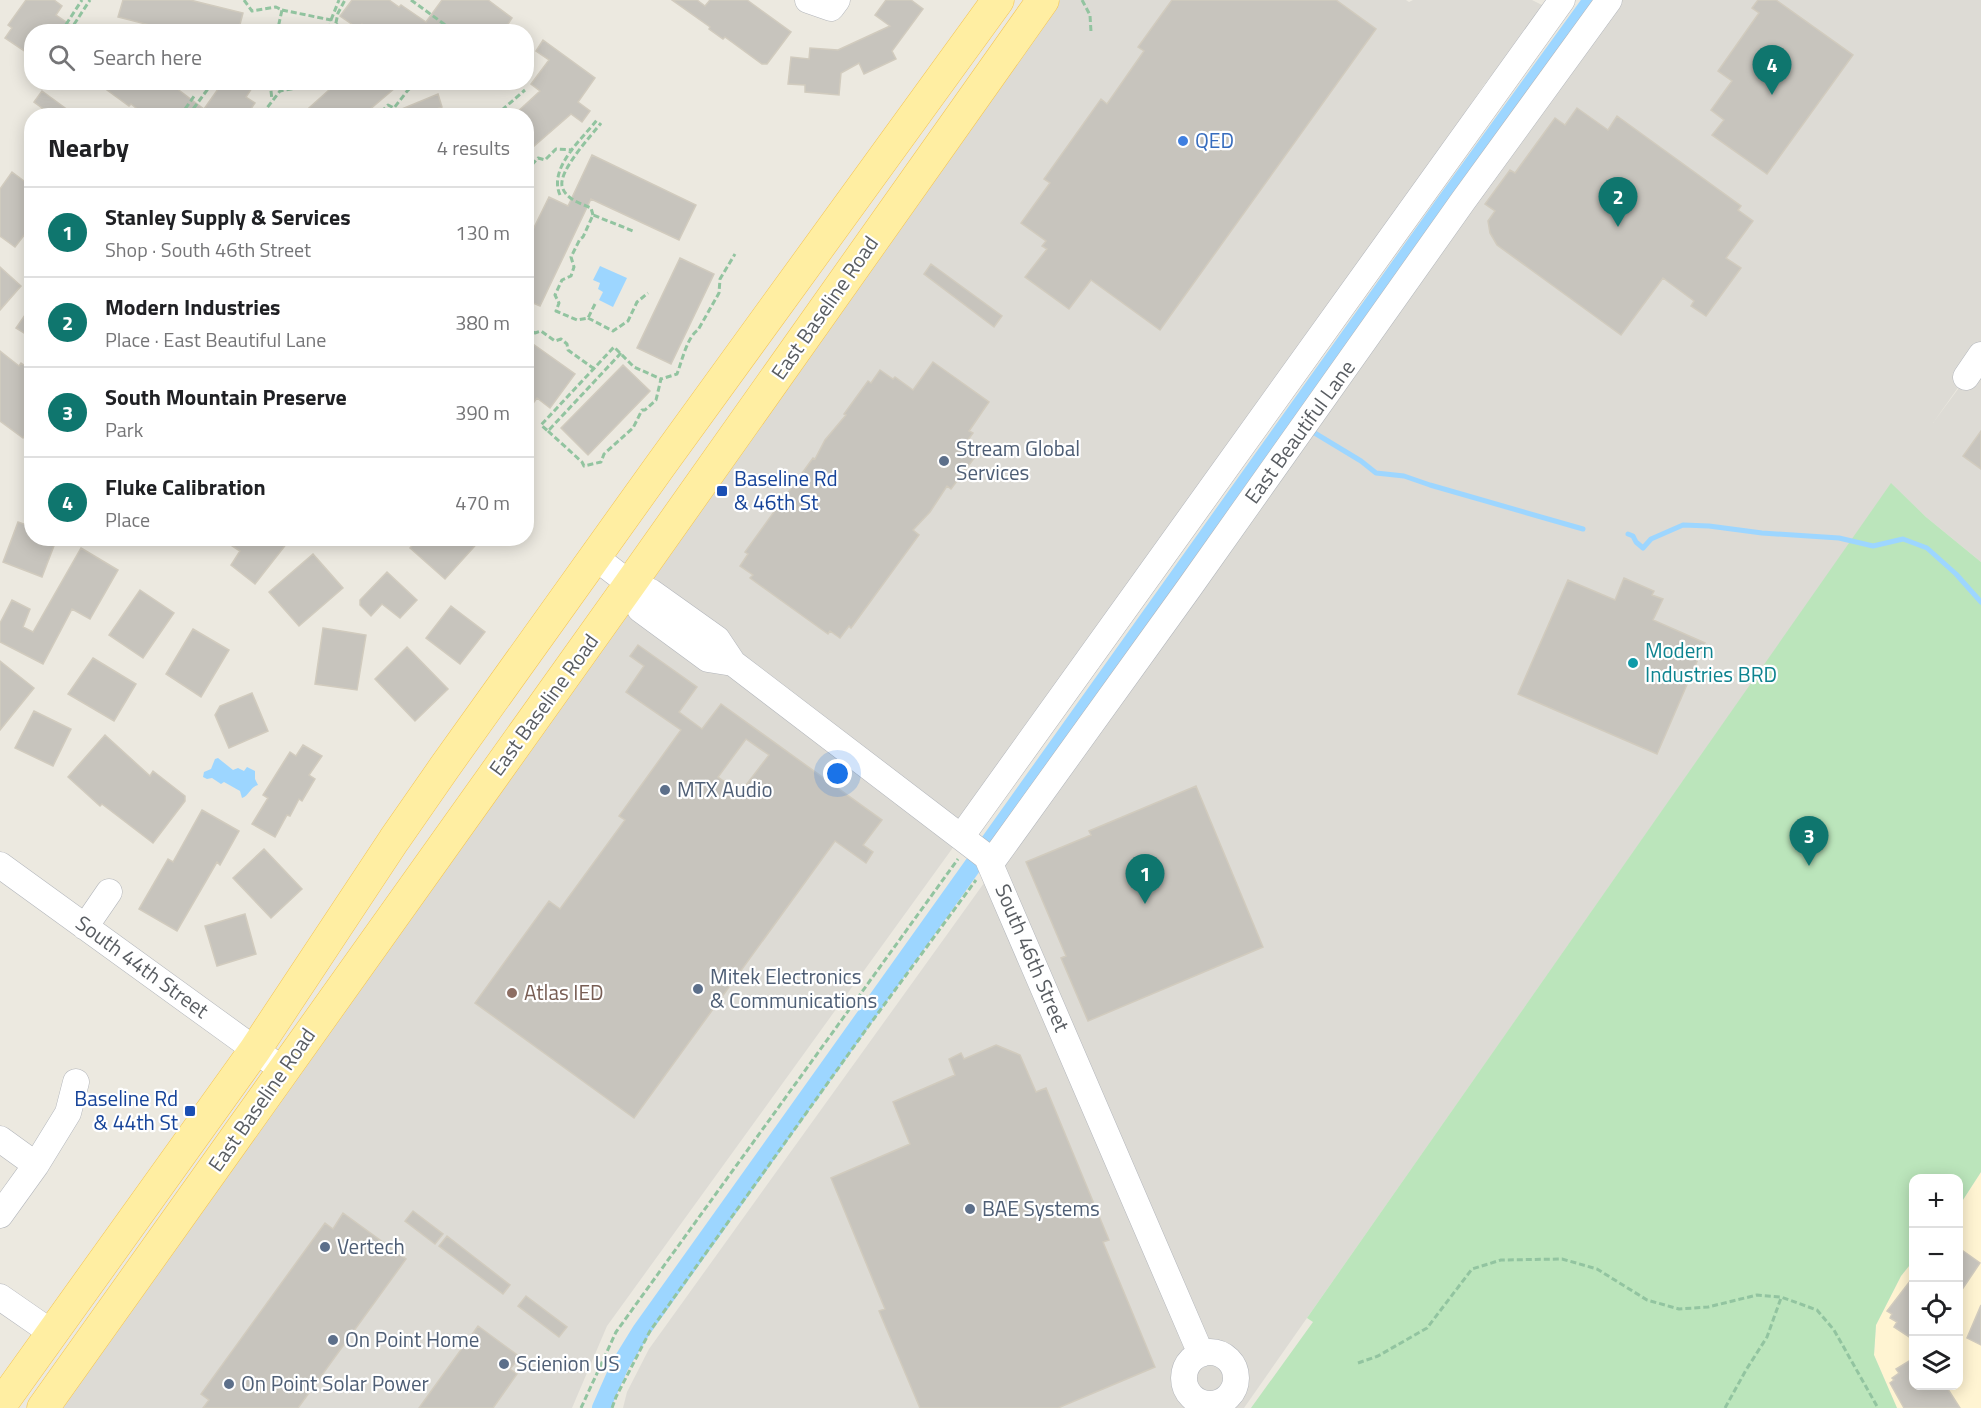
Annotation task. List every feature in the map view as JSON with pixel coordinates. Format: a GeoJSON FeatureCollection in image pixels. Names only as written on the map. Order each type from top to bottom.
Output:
{"type":"FeatureCollection","features":[{"type":"Feature","properties":{"kind":"main road","name":"East Baseline Road"},"geometry":{"type":"LineString","coordinates":[[0,1406],[255,1050],[444,768],[998,0]]}},
{"type":"Feature","properties":{"kind":"main road","name":"East Baseline Road"},"geometry":{"type":"LineString","coordinates":[[43,1408],[1043,0]]}},
{"type":"Feature","properties":{"kind":"main road"},"geometry":{"type":"LineString","coordinates":[[805,265],[838,289]]}},
{"type":"Feature","properties":{"kind":"main road"},"geometry":{"type":"LineString","coordinates":[[444,768],[475,801]]}},
{"type":"Feature","properties":{"kind":"main road"},"geometry":{"type":"LineString","coordinates":[[52,1333],[82,1353]]}},
{"type":"Feature","properties":{"kind":"street","name":"East Beautiful Lane"},"geometry":{"type":"LineString","coordinates":[[976,849],[1562,0]]}},
{"type":"Feature","properties":{"kind":"street","name":"East Beautiful Lane"},"geometry":{"type":"LineString","coordinates":[[976,849],[1189,588],[1609,0]]}},
{"type":"Feature","properties":{"kind":"street"},"geometry":{"type":"LineString","coordinates":[[1966,377],[1981,355]]}},
{"type":"Feature","properties":{"kind":"street","name":"South 46th Street"},"geometry":{"type":"LineString","coordinates":[[595,557],[630,584],[651,592],[717,639],[733,663],[976,849],[1200,1353]]}},
{"type":"Feature","properties":{"kind":"street","name":"South 44th Street"},"geometry":{"type":"LineString","coordinates":[[0,865],[283,1070]]}},
{"type":"Feature","properties":{"kind":"street"},"geometry":{"type":"LineString","coordinates":[[85,927],[109,892]]}},
{"type":"Feature","properties":{"kind":"street"},"geometry":{"type":"LineString","coordinates":[[0,1215],[36,1165],[68,1113],[76,1082]]}},
{"type":"Feature","properties":{"kind":"street"},"geometry":{"type":"LineString","coordinates":[[0,1139],[36,1165]]}},
{"type":"Feature","properties":{"kind":"street"},"geometry":{"type":"LineString","coordinates":[[0,1297],[52,1333]]}},
{"type":"Feature","properties":{"kind":"path"},"geometry":{"type":"LineString","coordinates":[[66,24],[82,0]]}},
{"type":"Feature","properties":{"kind":"path"},"geometry":{"type":"LineString","coordinates":[[74,24],[90,0]]}},
{"type":"Feature","properties":{"kind":"path"},"geometry":{"type":"LineString","coordinates":[[244,0],[252,11],[276,7],[331,20]]}},
{"type":"Feature","properties":{"kind":"path"},"geometry":{"type":"LineString","coordinates":[[330,24],[339,0]]}},
{"type":"Feature","properties":{"kind":"path"},"geometry":{"type":"LineString","coordinates":[[336,24],[338,13],[345,0]]}},
{"type":"Feature","properties":{"kind":"path"},"geometry":{"type":"LineString","coordinates":[[411,0],[444,24]]}},
{"type":"Feature","properties":{"kind":"path"},"geometry":{"type":"LineString","coordinates":[[1082,0],[1090,15],[1091,32]]}},
{"type":"Feature","properties":{"kind":"path"},"geometry":{"type":"LineString","coordinates":[[279,24],[282,10]]}},
{"type":"Feature","properties":{"kind":"path"},"geometry":{"type":"LineString","coordinates":[[194,108],[207,90]]}},
{"type":"Feature","properties":{"kind":"path"},"geometry":{"type":"LineString","coordinates":[[271,90],[272,102]]}},
{"type":"Feature","properties":{"kind":"path"},"geometry":{"type":"LineString","coordinates":[[267,108],[280,91],[286,90]]}},
{"type":"Feature","properties":{"kind":"path"},"geometry":{"type":"LineString","coordinates":[[394,108],[408,90]]}},
{"type":"Feature","properties":{"kind":"path"},"geometry":{"type":"LineString","coordinates":[[504,108],[525,90]]}},
{"type":"Feature","properties":{"kind":"path"},"geometry":{"type":"LineString","coordinates":[[186,108],[195,95]]}},
{"type":"Feature","properties":{"kind":"path"},"geometry":{"type":"LineString","coordinates":[[560,195],[557,176],[560,166],[597,120]]}},
{"type":"Feature","properties":{"kind":"path"},"geometry":{"type":"LineString","coordinates":[[601,123],[563,174],[562,187],[571,199],[591,208],[593,215],[571,257],[574,267],[571,276],[562,279],[555,295],[559,303],[555,311],[576,320],[588,318],[613,332],[628,321],[637,302],[648,293]]}},
{"type":"Feature","properties":{"kind":"path"},"geometry":{"type":"LineString","coordinates":[[534,163],[538,158],[545,160],[556,149],[573,150]]}},
{"type":"Feature","properties":{"kind":"path"},"geometry":{"type":"LineString","coordinates":[[593,215],[633,231]]}},
{"type":"Feature","properties":{"kind":"path"},"geometry":{"type":"LineString","coordinates":[[661,379],[656,400],[642,410],[633,428],[604,454],[601,462],[584,466],[541,425],[612,348],[616,348],[634,367],[661,379],[677,374],[686,354],[686,347],[719,293],[720,279],[735,254]]}},
{"type":"Feature","properties":{"kind":"path"},"geometry":{"type":"LineString","coordinates":[[588,318],[595,304]]}},
{"type":"Feature","properties":{"kind":"path"},"geometry":{"type":"LineString","coordinates":[[534,332],[541,331],[555,341],[561,339],[567,344],[568,350],[593,368]]}},
{"type":"Feature","properties":{"kind":"path"},"geometry":{"type":"LineString","coordinates":[[548,431],[621,353]]}},
{"type":"Feature","properties":{"kind":"path"},"geometry":{"type":"LineString","coordinates":[[581,1408],[616,1332],[976,849]]}},
{"type":"Feature","properties":{"kind":"path"},"geometry":{"type":"LineString","coordinates":[[612,1408],[650,1331],[976,880],[976,849]]}},
{"type":"Feature","properties":{"kind":"path"},"geometry":{"type":"LineString","coordinates":[[1359,1363],[1378,1356],[1427,1328],[1472,1269],[1501,1260],[1562,1259],[1597,1269],[1647,1300],[1679,1309],[1708,1307],[1757,1295],[1781,1297],[1817,1310],[1834,1330],[1878,1408]]}},
{"type":"Feature","properties":{"kind":"path"},"geometry":{"type":"LineString","coordinates":[[1725,1408],[1767,1337],[1781,1297]]}},
{"type":"Feature","properties":{"kind":"shaded area"},"geometry":{"type":"Polygon","coordinates":[[[1060,0],[1406,0],[1409,2],[1413,0],[1532,0],[1546,7],[1483,86],[1205,499],[607,1326],[572,1408],[62,1408],[1060,0]]]}},
{"type":"Feature","properties":{"kind":"shaded area"},"geometry":{"type":"Polygon","coordinates":[[[1619,0],[1981,0],[1981,355],[1933,423],[1981,358],[1981,562],[1926,517],[1891,484],[1244,1408],[623,1408],[627,1392],[649,1349],[1619,0]]]}},
{"type":"Feature","properties":{"kind":"shaded area"},"geometry":{"type":"Polygon","coordinates":[[[1981,1172],[1981,1408],[1897,1408],[1874,1355],[1876,1325],[1901,1276],[1909,1266],[1909,1390],[1963,1390],[1963,1200],[1981,1172]]]}},
{"type":"Feature","properties":{"kind":"green space"},"geometry":{"type":"Polygon","coordinates":[[[1891,483],[1926,517],[1981,562],[1981,1172],[1963,1200],[1963,1174],[1909,1174],[1909,1266],[1901,1276],[1876,1325],[1874,1355],[1897,1408],[1251,1408],[1313,1322],[1307,1318],[1891,483]]]}},
{"type":"Feature","properties":{"kind":"water"},"geometry":{"type":"Polygon","coordinates":[[[600,266],[627,278],[613,307],[599,300],[603,292],[598,289],[600,283],[593,280],[600,266]]]}},
{"type":"Feature","properties":{"kind":"water"},"geometry":{"type":"Polygon","coordinates":[[[218,758],[233,770],[238,768],[244,771],[247,767],[255,771],[258,785],[242,798],[240,791],[224,782],[221,784],[212,778],[203,777],[204,772],[211,769],[215,759],[218,758]]]}},
{"type":"Feature","properties":{"kind":"building"},"geometry":{"type":"Polygon","coordinates":[[[26,0],[54,0],[62,6],[56,15],[69,24],[24,24],[24,51],[5,38],[12,28],[8,25],[26,0]]]}},
{"type":"Feature","properties":{"kind":"building"},"geometry":{"type":"Polygon","coordinates":[[[123,0],[190,0],[243,13],[240,24],[146,24],[118,17],[123,0]]]}},
{"type":"Feature","properties":{"kind":"building"},"geometry":{"type":"Polygon","coordinates":[[[352,0],[389,0],[399,7],[401,5],[426,22],[442,0],[488,0],[512,18],[508,24],[352,24],[340,16],[352,0]]]}},
{"type":"Feature","properties":{"kind":"building"},"geometry":{"type":"Polygon","coordinates":[[[672,0],[697,0],[705,6],[710,0],[747,0],[791,32],[767,64],[762,64],[725,37],[723,39],[672,0]]]}},
{"type":"Feature","properties":{"kind":"building"},"geometry":{"type":"Polygon","coordinates":[[[886,0],[911,0],[923,9],[892,51],[896,59],[864,74],[859,63],[841,73],[839,95],[805,92],[805,85],[788,84],[791,57],[809,59],[810,48],[838,50],[890,26],[875,15],[886,0]]]}},
{"type":"Feature","properties":{"kind":"building","name":"QED"},"geometry":{"type":"Polygon","coordinates":[[[1172,0],[1336,0],[1376,29],[1160,330],[1091,280],[1069,309],[1025,277],[1047,249],[1042,246],[1046,241],[1021,223],[1050,183],[1044,179],[1101,99],[1107,104],[1144,51],[1138,47],[1172,0]]]}},
{"type":"Feature","properties":{"kind":"building"},"geometry":{"type":"Polygon","coordinates":[[[1758,0],[1776,0],[1853,55],[1767,174],[1712,135],[1724,120],[1711,110],[1732,81],[1718,71],[1759,13],[1752,8],[1758,0]]]}},
{"type":"Feature","properties":{"kind":"building"},"geometry":{"type":"Polygon","coordinates":[[[543,40],[595,78],[578,102],[590,111],[582,122],[571,114],[534,146],[534,108],[522,108],[540,91],[534,86],[534,80],[549,60],[536,51],[543,40]]]}},
{"type":"Feature","properties":{"kind":"building"},"geometry":{"type":"Polygon","coordinates":[[[107,90],[179,90],[203,108],[136,108],[131,104],[129,106],[107,90]]]}},
{"type":"Feature","properties":{"kind":"building"},"geometry":{"type":"Polygon","coordinates":[[[217,90],[251,90],[246,97],[255,103],[252,108],[205,108],[217,90]]]}},
{"type":"Feature","properties":{"kind":"building"},"geometry":{"type":"Polygon","coordinates":[[[329,90],[393,90],[371,108],[309,108],[329,90]]]}},
{"type":"Feature","properties":{"kind":"building"},"geometry":{"type":"Polygon","coordinates":[[[42,91],[65,108],[42,108],[34,102],[42,91]]]}},
{"type":"Feature","properties":{"kind":"building"},"geometry":{"type":"Polygon","coordinates":[[[438,94],[442,107],[439,108],[404,108],[438,94]]]}},
{"type":"Feature","properties":{"kind":"building"},"geometry":{"type":"Polygon","coordinates":[[[1577,108],[1608,130],[1617,116],[1741,206],[1738,210],[1753,221],[1726,258],[1741,268],[1706,316],[1691,306],[1694,301],[1663,278],[1621,335],[1497,245],[1490,233],[1488,221],[1495,211],[1485,204],[1510,170],[1515,173],[1555,118],[1565,125],[1577,108]]]}},
{"type":"Feature","properties":{"kind":"building"},"geometry":{"type":"Polygon","coordinates":[[[592,155],[696,205],[679,240],[591,199],[540,306],[534,303],[534,228],[549,197],[568,206],[592,155]]]}},
{"type":"Feature","properties":{"kind":"building"},"geometry":{"type":"Polygon","coordinates":[[[12,172],[24,181],[24,235],[15,247],[0,236],[0,189],[12,172]]]}},
{"type":"Feature","properties":{"kind":"building"},"geometry":{"type":"Polygon","coordinates":[[[680,258],[714,274],[671,364],[637,348],[680,258]]]}},
{"type":"Feature","properties":{"kind":"building"},"geometry":{"type":"Polygon","coordinates":[[[931,264],[1002,316],[994,327],[924,274],[931,264]]]}},
{"type":"Feature","properties":{"kind":"building"},"geometry":{"type":"Polygon","coordinates":[[[0,267],[21,286],[0,310],[0,267]]]}},
{"type":"Feature","properties":{"kind":"building"},"geometry":{"type":"Polygon","coordinates":[[[24,316],[24,333],[16,328],[24,316]]]}},
{"type":"Feature","properties":{"kind":"building"},"geometry":{"type":"Polygon","coordinates":[[[534,345],[575,374],[550,408],[537,398],[534,402],[534,345]]]}},
{"type":"Feature","properties":{"kind":"building"},"geometry":{"type":"Polygon","coordinates":[[[0,351],[19,366],[21,363],[24,365],[24,437],[0,421],[0,351]]]}},
{"type":"Feature","properties":{"kind":"building"},"geometry":{"type":"Polygon","coordinates":[[[933,362],[989,402],[969,431],[973,433],[962,448],[975,457],[951,489],[947,486],[930,512],[913,530],[919,535],[851,628],[849,626],[840,638],[830,631],[828,634],[750,578],[753,575],[740,566],[748,554],[745,552],[813,458],[815,459],[825,440],[846,415],[844,414],[868,381],[871,383],[880,370],[913,390],[933,362]]]}},
{"type":"Feature","properties":{"kind":"building"},"geometry":{"type":"Polygon","coordinates":[[[623,365],[650,391],[588,455],[561,428],[623,365]]]}},
{"type":"Feature","properties":{"kind":"building"},"geometry":{"type":"Polygon","coordinates":[[[1981,431],[1981,469],[1963,456],[1981,431]]]}},
{"type":"Feature","properties":{"kind":"building"},"geometry":{"type":"Polygon","coordinates":[[[18,522],[24,524],[24,546],[54,546],[42,577],[3,562],[18,522]]]}},
{"type":"Feature","properties":{"kind":"building"},"geometry":{"type":"Polygon","coordinates":[[[232,546],[285,546],[255,584],[231,565],[240,551],[232,546]]]}},
{"type":"Feature","properties":{"kind":"building"},"geometry":{"type":"Polygon","coordinates":[[[412,546],[475,546],[445,579],[410,548],[412,546]]]}},
{"type":"Feature","properties":{"kind":"building"},"geometry":{"type":"Polygon","coordinates":[[[81,548],[118,570],[90,619],[72,609],[43,664],[0,642],[0,623],[12,600],[30,609],[23,627],[33,632],[81,548]]]}},
{"type":"Feature","properties":{"kind":"building"},"geometry":{"type":"Polygon","coordinates":[[[313,554],[343,588],[299,626],[269,592],[313,554]]]}},
{"type":"Feature","properties":{"kind":"building"},"geometry":{"type":"Polygon","coordinates":[[[387,572],[417,600],[400,618],[382,604],[371,616],[360,605],[360,600],[387,572]]]}},
{"type":"Feature","properties":{"kind":"building","name":"Modern Industries BRD"},"geometry":{"type":"Polygon","coordinates":[[[1624,578],[1654,591],[1652,595],[1663,599],[1653,620],[1705,643],[1657,754],[1518,694],[1568,580],[1615,600],[1624,578]]]}},
{"type":"Feature","properties":{"kind":"building"},"geometry":{"type":"Polygon","coordinates":[[[140,590],[174,613],[143,658],[109,635],[140,590]]]}},
{"type":"Feature","properties":{"kind":"building"},"geometry":{"type":"Polygon","coordinates":[[[451,606],[485,632],[460,664],[426,638],[451,606]]]}},
{"type":"Feature","properties":{"kind":"building"},"geometry":{"type":"Polygon","coordinates":[[[323,628],[366,635],[357,690],[315,684],[323,628]]]}},
{"type":"Feature","properties":{"kind":"building"},"geometry":{"type":"Polygon","coordinates":[[[193,629],[229,650],[201,697],[166,674],[193,629]]]}},
{"type":"Feature","properties":{"kind":"building"},"geometry":{"type":"Polygon","coordinates":[[[638,645],[697,687],[679,712],[702,729],[721,704],[882,820],[863,845],[873,852],[866,863],[835,841],[634,1118],[475,1003],[549,901],[560,909],[625,820],[619,816],[681,730],[626,692],[644,666],[630,656],[638,645]],[[746,739],[718,777],[740,793],[769,755],[746,739]]]}},
{"type":"Feature","properties":{"kind":"building"},"geometry":{"type":"Polygon","coordinates":[[[407,647],[448,689],[415,721],[375,679],[407,647]]]}},
{"type":"Feature","properties":{"kind":"building"},"geometry":{"type":"Polygon","coordinates":[[[93,658],[136,684],[114,721],[68,694],[93,658]]]}},
{"type":"Feature","properties":{"kind":"building"},"geometry":{"type":"Polygon","coordinates":[[[0,661],[34,688],[0,730],[0,661]]]}},
{"type":"Feature","properties":{"kind":"building"},"geometry":{"type":"Polygon","coordinates":[[[252,693],[268,731],[229,748],[215,715],[220,706],[252,693]]]}},
{"type":"Feature","properties":{"kind":"building"},"geometry":{"type":"Polygon","coordinates":[[[34,711],[71,729],[53,766],[15,748],[34,711]]]}},
{"type":"Feature","properties":{"kind":"building"},"geometry":{"type":"Polygon","coordinates":[[[105,735],[150,776],[153,771],[185,796],[185,801],[153,843],[102,804],[100,806],[68,777],[105,735]]]}},
{"type":"Feature","properties":{"kind":"building"},"geometry":{"type":"Polygon","coordinates":[[[303,745],[322,756],[309,775],[315,779],[302,801],[299,799],[290,816],[287,815],[275,837],[252,824],[268,798],[263,795],[290,752],[296,756],[303,745]]]}},
{"type":"Feature","properties":{"kind":"building"},"geometry":{"type":"Polygon","coordinates":[[[1196,786],[1263,947],[1088,1021],[1061,958],[1066,956],[1026,862],[1091,835],[1089,831],[1196,786]]]}},
{"type":"Feature","properties":{"kind":"building"},"geometry":{"type":"Polygon","coordinates":[[[202,810],[239,831],[220,865],[217,862],[177,931],[139,909],[168,859],[173,862],[202,810]]]}},
{"type":"Feature","properties":{"kind":"building"},"geometry":{"type":"Polygon","coordinates":[[[264,849],[302,889],[271,918],[233,878],[264,849]]]}},
{"type":"Feature","properties":{"kind":"building"},"geometry":{"type":"Polygon","coordinates":[[[245,914],[256,954],[217,966],[205,926],[245,914]]]}},
{"type":"Feature","properties":{"kind":"building","name":"BAE Systems"},"geometry":{"type":"Polygon","coordinates":[[[996,1045],[1020,1055],[1036,1092],[1046,1088],[1109,1240],[1103,1242],[1155,1367],[1058,1408],[920,1408],[879,1311],[885,1309],[831,1178],[910,1144],[893,1102],[955,1075],[949,1059],[961,1053],[964,1059],[996,1045]]]}},
{"type":"Feature","properties":{"kind":"building"},"geometry":{"type":"Polygon","coordinates":[[[413,1211],[443,1234],[435,1244],[405,1221],[413,1211]]]}},
{"type":"Feature","properties":{"kind":"building"},"geometry":{"type":"Polygon","coordinates":[[[343,1213],[406,1259],[298,1408],[203,1408],[209,1400],[201,1394],[325,1223],[333,1229],[343,1213]]]}},
{"type":"Feature","properties":{"kind":"building"},"geometry":{"type":"Polygon","coordinates":[[[447,1236],[510,1285],[503,1294],[439,1246],[447,1236]]]}},
{"type":"Feature","properties":{"kind":"building"},"geometry":{"type":"Polygon","coordinates":[[[1963,1251],[1980,1263],[1963,1288],[1963,1251]]]}},
{"type":"Feature","properties":{"kind":"building"},"geometry":{"type":"Polygon","coordinates":[[[1909,1282],[1909,1337],[1894,1327],[1897,1322],[1890,1318],[1892,1314],[1887,1311],[1909,1282]]]}},
{"type":"Feature","properties":{"kind":"building"},"geometry":{"type":"Polygon","coordinates":[[[526,1296],[567,1327],[559,1337],[518,1306],[526,1296]]]}},
{"type":"Feature","properties":{"kind":"building"},"geometry":{"type":"Polygon","coordinates":[[[1981,1305],[1981,1345],[1967,1338],[1981,1305]]]}},
{"type":"Feature","properties":{"kind":"building"},"geometry":{"type":"Polygon","coordinates":[[[478,1326],[520,1357],[510,1369],[517,1374],[493,1408],[419,1408],[478,1326]]]}},
{"type":"Feature","properties":{"kind":"building"},"geometry":{"type":"Polygon","coordinates":[[[1909,1361],[1909,1390],[1949,1390],[1960,1408],[1904,1408],[1890,1383],[1894,1380],[1892,1378],[1899,1373],[1896,1369],[1909,1361]]]}},
{"type":"Feature","properties":{"kind":"waterway"},"geometry":{"type":"LineString","coordinates":[[601,1408],[620,1365],[641,1331],[1592,0]]}},
{"type":"Feature","properties":{"kind":"waterway"},"geometry":{"type":"LineString","coordinates":[[1313,432],[1361,461],[1376,473],[1404,476],[1583,529]]}},
{"type":"Feature","properties":{"kind":"waterway"},"geometry":{"type":"LineString","coordinates":[[1628,534],[1633,536],[1643,548],[1651,539],[1683,525],[1839,538],[1873,546],[1903,539],[1927,548],[1956,574],[1981,602]]}},
{"type":"Feature","properties":{"kind":"place","name":"Fluke Calibration"},"geometry":{"type":"Point","coordinates":[1772,95]}},
{"type":"Feature","properties":{"kind":"place","name":"QED"},"geometry":{"type":"Point","coordinates":[1183,141]}},
{"type":"Feature","properties":{"kind":"place","name":"Modern Industries"},"geometry":{"type":"Point","coordinates":[1618,227]}},
{"type":"Feature","properties":{"kind":"place","name":"Stream Global Services"},"geometry":{"type":"Point","coordinates":[944,461]}},
{"type":"Feature","properties":{"kind":"place","name":"Baseline Rd & 46th St"},"geometry":{"type":"Point","coordinates":[722,491]}},
{"type":"Feature","properties":{"kind":"place","name":"Modern Industries BRD"},"geometry":{"type":"Point","coordinates":[1633,663]}},
{"type":"Feature","properties":{"kind":"place","name":"MTX Audio"},"geometry":{"type":"Point","coordinates":[665,790]}},
{"type":"Feature","properties":{"kind":"place","name":"South Mountain Preserve"},"geometry":{"type":"Point","coordinates":[1809,866]}},
{"type":"Feature","properties":{"kind":"place","name":"Stanley Supply & Services"},"geometry":{"type":"Point","coordinates":[1145,904]}},
{"type":"Feature","properties":{"kind":"place","name":"Mitek Electronics & Communications"},"geometry":{"type":"Point","coordinates":[698,989]}},
{"type":"Feature","properties":{"kind":"place","name":"Atlas IED"},"geometry":{"type":"Point","coordinates":[512,993]}},
{"type":"Feature","properties":{"kind":"place","name":"Baseline Rd & 44th St"},"geometry":{"type":"Point","coordinates":[190,1111]}},
{"type":"Feature","properties":{"kind":"place","name":"BAE Systems"},"geometry":{"type":"Point","coordinates":[970,1209]}},
{"type":"Feature","properties":{"kind":"place","name":"Vertech"},"geometry":{"type":"Point","coordinates":[325,1247]}},
{"type":"Feature","properties":{"kind":"place","name":"On Point Home"},"geometry":{"type":"Point","coordinates":[333,1340]}},
{"type":"Feature","properties":{"kind":"place","name":"Scienion US"},"geometry":{"type":"Point","coordinates":[504,1364]}},
{"type":"Feature","properties":{"kind":"place","name":"On Point Solar Power"},"geometry":{"type":"Point","coordinates":[229,1384]}}]}
